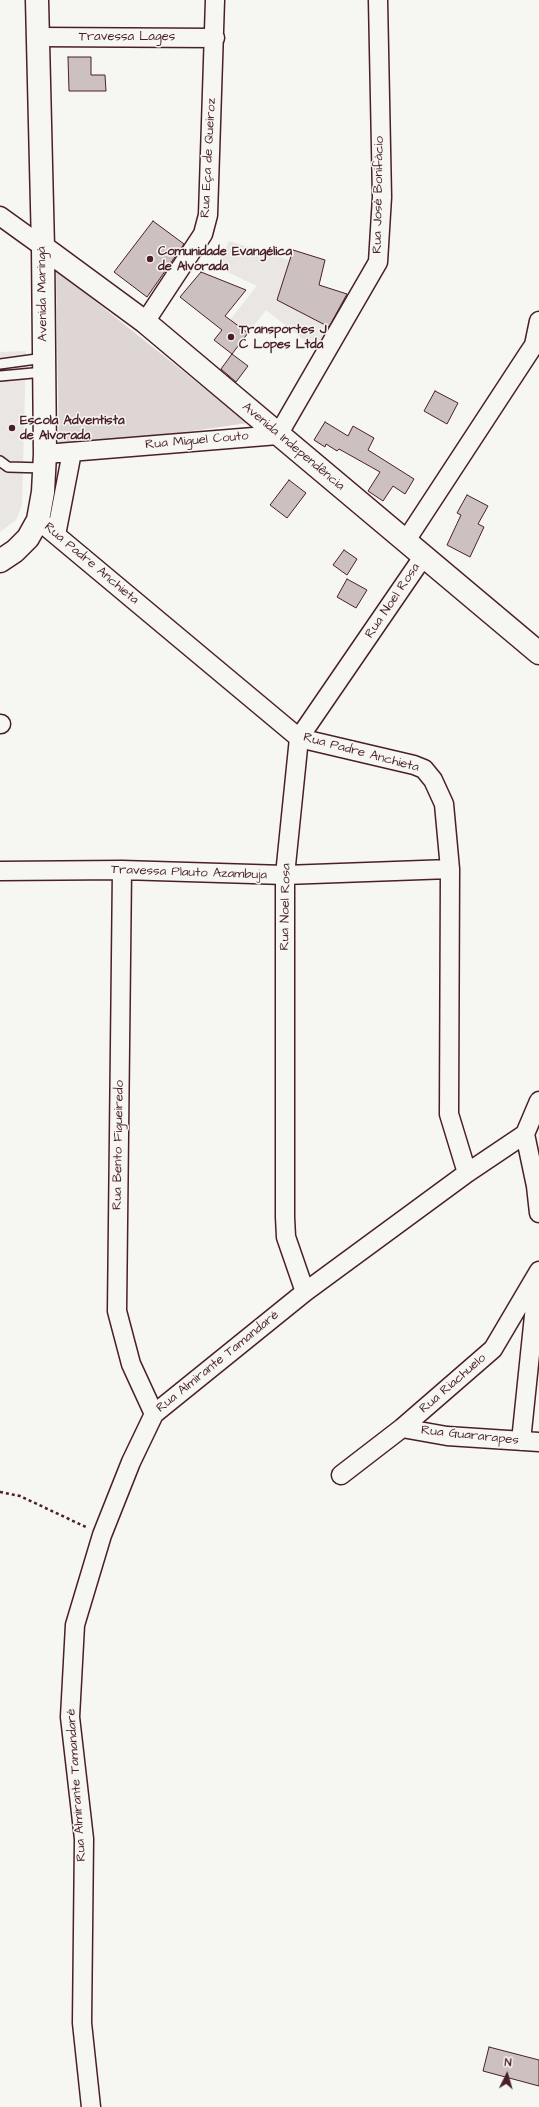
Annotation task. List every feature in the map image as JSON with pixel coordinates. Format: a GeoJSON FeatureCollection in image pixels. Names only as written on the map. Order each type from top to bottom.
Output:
{"type":"FeatureCollection","features":[{"type":"Feature","properties":{"kind":"street","name":"Rua Eça de Queiroz"},"geometry":{"type":"LineString","coordinates":[[145,322],[203,234],[208,214],[215,38],[215,0]]}},
{"type":"Feature","properties":{"kind":"street","name":"Rua José Bonifácio"},"geometry":{"type":"LineString","coordinates":[[278,435],[378,262],[382,198],[378,0]]}},
{"type":"Feature","properties":{"kind":"street","name":"Avenida Maringá"},"geometry":{"type":"LineString","coordinates":[[0,561],[15,551],[28,538],[38,520],[43,492],[45,461],[43,247],[38,3]]}},
{"type":"Feature","properties":{"kind":"street","name":"Travessa Lages"},"geometry":{"type":"LineString","coordinates":[[38,37],[215,38]]}},
{"type":"Feature","properties":{"kind":"street"},"geometry":{"type":"LineString","coordinates":[[0,216],[43,247]]}},
{"type":"Feature","properties":{"kind":"street","name":"Avenida Independência"},"geometry":{"type":"LineString","coordinates":[[43,247],[145,322],[405,542],[539,653]]}},
{"type":"Feature","properties":{"kind":"street"},"geometry":{"type":"LineString","coordinates":[[405,542],[534,345],[539,321]]}},
{"type":"Feature","properties":{"kind":"street","name":"Rua Miguel Couto"},"geometry":{"type":"LineString","coordinates":[[45,461],[72,452],[278,435]]}},
{"type":"Feature","properties":{"kind":"street"},"geometry":{"type":"LineString","coordinates":[[56,535],[72,452]]}},
{"type":"Feature","properties":{"kind":"street","name":"Rua Padre Anchieta"},"geometry":{"type":"LineString","coordinates":[[38,520],[299,738],[414,764],[424,769],[433,780],[444,804],[450,869],[449,1114],[467,1173]]}},
{"type":"Feature","properties":{"kind":"street","name":"Rua Noel Rosa"},"geometry":{"type":"LineString","coordinates":[[305,1292],[286,1237],[285,1217],[285,875],[299,738],[423,557]]}},
{"type":"Feature","properties":{"kind":"street","name":"Travessa Plauto Azambuja"},"geometry":{"type":"LineString","coordinates":[[0,871],[122,870],[285,875],[450,869]]}},
{"type":"Feature","properties":{"kind":"street","name":"Rua Bento Figueiredo"},"geometry":{"type":"LineString","coordinates":[[122,870],[117,1311],[131,1364],[154,1414]]}},
{"type":"Feature","properties":{"kind":"street"},"geometry":{"type":"LineString","coordinates":[[539,1101],[525,1134],[536,1186],[539,1213]]}},
{"type":"Feature","properties":{"kind":"street","name":"Rua Almirante Tamandaré"},"geometry":{"type":"LineString","coordinates":[[90,2107],[82,2023],[84,1839],[70,1717],[75,1625],[102,1535],[131,1462],[154,1414],[305,1292],[467,1173],[525,1134]]}},
{"type":"Feature","properties":{"kind":"street"},"geometry":{"type":"LineString","coordinates":[[521,1441],[539,1266]]}},
{"type":"Feature","properties":{"kind":"street","name":"Rua Riachuelo"},"geometry":{"type":"LineString","coordinates":[[341,1475],[402,1428],[493,1349],[539,1271]]}},
{"type":"Feature","properties":{"kind":"street","name":"Rua Guararapes"},"geometry":{"type":"LineString","coordinates":[[402,1428],[448,1436],[539,1442]]}},
{"type":"Feature","properties":{"kind":"lane"},"geometry":{"type":"LineString","coordinates":[[0,364],[44,365]]}},
{"type":"Feature","properties":{"kind":"lane"},"geometry":{"type":"LineString","coordinates":[[0,376],[44,365]]}},
{"type":"Feature","properties":{"kind":"lane"},"geometry":{"type":"LineString","coordinates":[[0,461],[8,467],[45,461]]}},
{"type":"Feature","properties":{"kind":"path"},"geometry":{"type":"LineString","coordinates":[[0,1492],[20,1496],[102,1535]]}},
{"type":"Feature","properties":{"kind":"shaded area","name":"Transportes J C Lopes Ltda"},"geometry":{"type":"Polygon","coordinates":[[[229,241],[289,260],[293,250],[325,260],[319,285],[349,295],[318,351],[266,310],[232,354],[214,340],[257,286],[217,267],[229,241]]]}},
{"type":"Feature","properties":{"kind":"shaded area"},"geometry":{"type":"Polygon","coordinates":[[[56,270],[248,423],[59,450],[56,270]]]}},
{"type":"Feature","properties":{"kind":"shaded area","name":"Escola Adventista de Alvorada"},"geometry":{"type":"Polygon","coordinates":[[[26,351],[22,505],[16,520],[0,532],[0,352],[26,351]]]}},
{"type":"Feature","properties":{"kind":"building"},"geometry":{"type":"Polygon","coordinates":[[[68,57],[91,57],[91,75],[105,75],[106,91],[69,91],[68,57]]]}},
{"type":"Feature","properties":{"kind":"building","name":"Comunidade Evangélica de Alvorada"},"geometry":{"type":"Polygon","coordinates":[[[153,221],[184,244],[147,297],[114,272],[153,221]]]}},
{"type":"Feature","properties":{"kind":"building"},"geometry":{"type":"Polygon","coordinates":[[[293,250],[325,260],[319,285],[347,294],[329,327],[277,300],[293,250]]]}},
{"type":"Feature","properties":{"kind":"building"},"geometry":{"type":"Polygon","coordinates":[[[201,272],[246,290],[225,316],[248,333],[232,354],[214,340],[222,330],[180,297],[201,272]]]}},
{"type":"Feature","properties":{"kind":"building"},"geometry":{"type":"Polygon","coordinates":[[[232,354],[248,366],[236,382],[221,369],[232,354]]]}},
{"type":"Feature","properties":{"kind":"building"},"geometry":{"type":"Polygon","coordinates":[[[435,391],[458,403],[447,424],[424,411],[435,391]]]}},
{"type":"Feature","properties":{"kind":"building"},"geometry":{"type":"Polygon","coordinates":[[[325,422],[348,436],[353,426],[374,438],[368,450],[414,479],[405,494],[393,486],[383,501],[368,491],[380,472],[339,449],[337,451],[326,444],[325,447],[314,440],[325,422]]]}},
{"type":"Feature","properties":{"kind":"building"},"geometry":{"type":"Polygon","coordinates":[[[289,480],[306,493],[287,518],[270,505],[289,480]]]}},
{"type":"Feature","properties":{"kind":"building"},"geometry":{"type":"Polygon","coordinates":[[[467,495],[488,506],[478,524],[484,527],[470,557],[447,545],[461,515],[457,513],[467,495]]]}},
{"type":"Feature","properties":{"kind":"building"},"geometry":{"type":"Polygon","coordinates":[[[344,550],[357,559],[347,575],[333,565],[344,550]]]}},
{"type":"Feature","properties":{"kind":"building"},"geometry":{"type":"Polygon","coordinates":[[[347,579],[367,590],[356,608],[337,597],[347,579]]]}},
{"type":"Feature","properties":{"kind":"building"},"geometry":{"type":"Polygon","coordinates":[[[489,2047],[539,2060],[539,2086],[483,2071],[489,2047]]]}},
{"type":"Feature","properties":{"kind":"place","name":"Comunidade Evangélica de Alvorada"},"geometry":{"type":"Point","coordinates":[150,259]}},
{"type":"Feature","properties":{"kind":"place","name":"Transportes J C Lopes Ltda"},"geometry":{"type":"Point","coordinates":[231,337]}},
{"type":"Feature","properties":{"kind":"place","name":"Escola Adventista de Alvorada"},"geometry":{"type":"Point","coordinates":[12,428]}}]}
